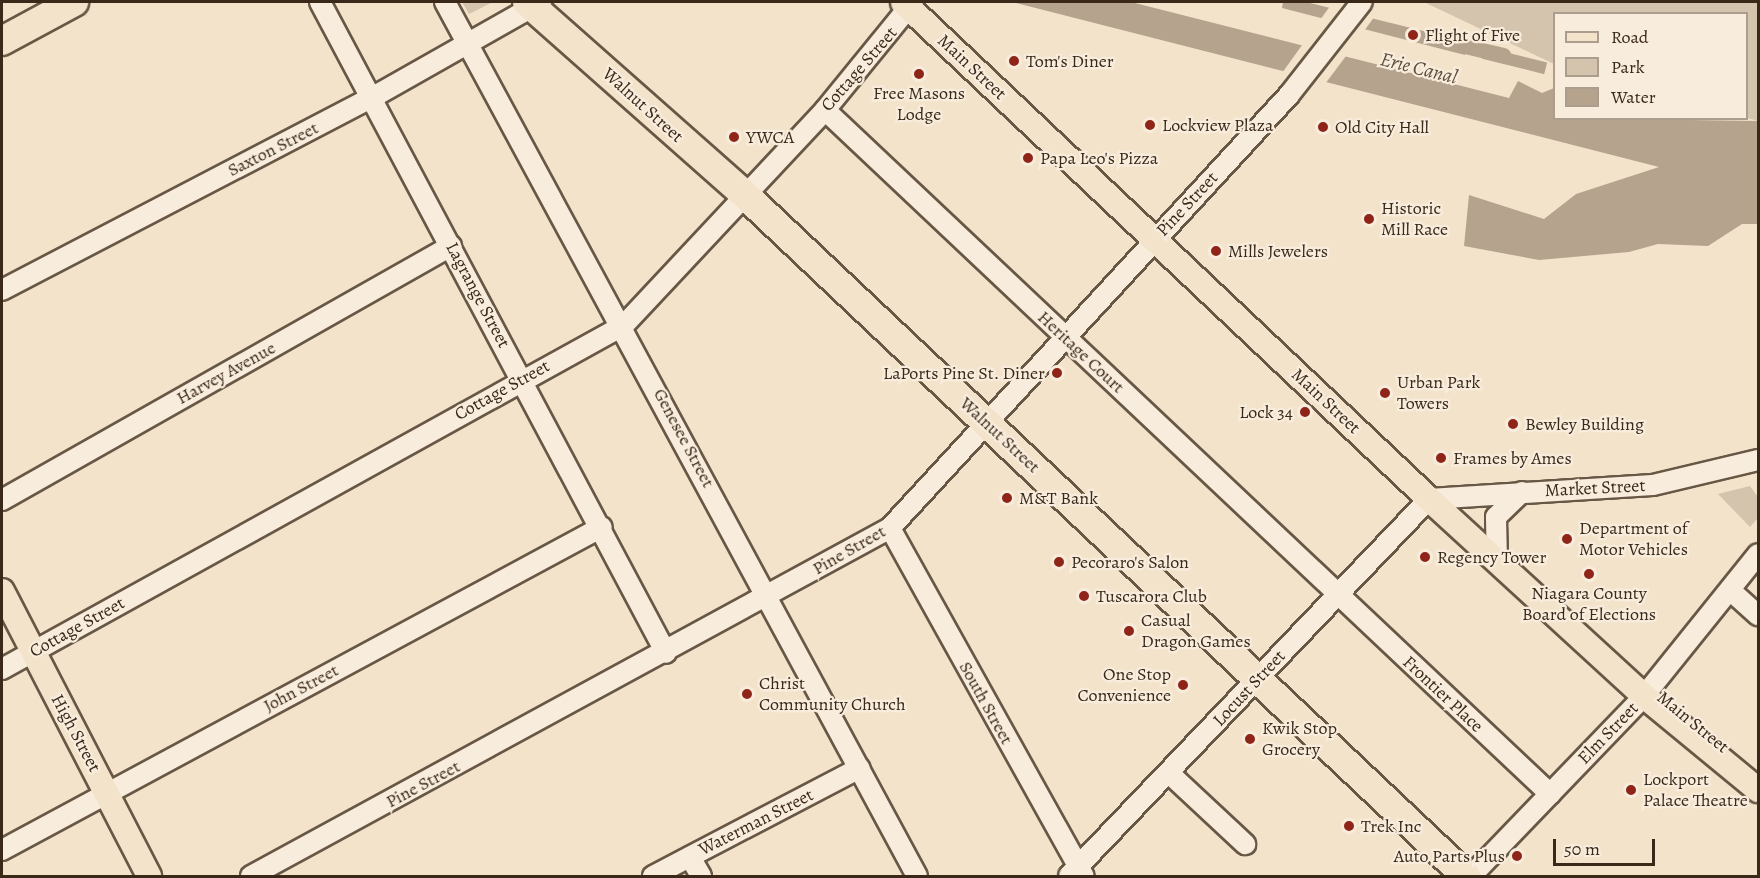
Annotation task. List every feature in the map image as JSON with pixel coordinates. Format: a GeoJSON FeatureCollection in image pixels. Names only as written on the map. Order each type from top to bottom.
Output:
{"type":"FeatureCollection","features":[{"type":"Feature","properties":{"kind":"highway"},"geometry":{"type":"LineString","coordinates":[[2,41],[74,2]]}},
{"type":"Feature","properties":{"kind":"highway","name":"Walnut Street"},"geometry":{"type":"LineString","coordinates":[[534,3],[745,195],[1256,679],[1468,876]]}},
{"type":"Feature","properties":{"kind":"main road","name":"Main Street"},"geometry":{"type":"LineString","coordinates":[[912,3],[1160,233],[1437,498],[1758,790]]}},
{"type":"Feature","properties":{"kind":"main road","name":"High Street"},"geometry":{"type":"LineString","coordinates":[[2,591],[149,876]]}},
{"type":"Feature","properties":{"kind":"main road","name":"Main Street"},"geometry":{"type":"LineString","coordinates":[[1648,692],[1758,775]]}},
{"type":"Feature","properties":{"kind":"street","name":"Lagrange Street"},"geometry":{"type":"LineString","coordinates":[[320,2],[602,527],[666,653]]}},
{"type":"Feature","properties":{"kind":"street","name":"Genesee Street"},"geometry":{"type":"LineString","coordinates":[[445,2],[624,325],[917,876]]}},
{"type":"Feature","properties":{"kind":"street","name":"Pine Street"},"geometry":{"type":"LineString","coordinates":[[251,876],[769,597],[890,528],[1289,95],[1362,2]]}},
{"type":"Feature","properties":{"kind":"street","name":"Saxton Street"},"geometry":{"type":"LineString","coordinates":[[2,290],[373,97],[534,3]]}},
{"type":"Feature","properties":{"kind":"street","name":"Cottage Street"},"geometry":{"type":"LineString","coordinates":[[2,669],[522,377],[624,325],[825,110],[912,3]]}},
{"type":"Feature","properties":{"kind":"street","name":"Heritage Court"},"geometry":{"type":"LineString","coordinates":[[825,110],[1337,594]]}},
{"type":"Feature","properties":{"kind":"street","name":"Harvey Avenue"},"geometry":{"type":"LineString","coordinates":[[2,500],[451,246]]}},
{"type":"Feature","properties":{"kind":"street","name":"Market Street"},"geometry":{"type":"LineString","coordinates":[[1437,498],[1653,485],[1758,460]]}},
{"type":"Feature","properties":{"kind":"street"},"geometry":{"type":"LineString","coordinates":[[1496,552],[1496,517],[1522,492]]}},
{"type":"Feature","properties":{"kind":"street","name":"Locust Street"},"geometry":{"type":"LineString","coordinates":[[1077,874],[1337,594],[1437,498]]}},
{"type":"Feature","properties":{"kind":"street","name":"John Street"},"geometry":{"type":"LineString","coordinates":[[2,850],[602,527]]}},
{"type":"Feature","properties":{"kind":"street","name":"South Street"},"geometry":{"type":"LineString","coordinates":[[890,528],[1077,874]]}},
{"type":"Feature","properties":{"kind":"street","name":"Elm Street"},"geometry":{"type":"LineString","coordinates":[[1468,876],[1648,692],[1758,554]]}},
{"type":"Feature","properties":{"kind":"street"},"geometry":{"type":"LineString","coordinates":[[1730,590],[1758,615]]}},
{"type":"Feature","properties":{"kind":"street","name":"Frontier Place"},"geometry":{"type":"LineString","coordinates":[[1337,594],[1550,794]]}},
{"type":"Feature","properties":{"kind":"street","name":"Waterman Street"},"geometry":{"type":"LineString","coordinates":[[653,876],[860,768]]}},
{"type":"Feature","properties":{"kind":"street"},"geometry":{"type":"LineString","coordinates":[[1170,774],[1245,844]]}},
{"type":"Feature","properties":{"kind":"street"},"geometry":{"type":"LineString","coordinates":[[690,856],[700,876]]}},
{"type":"Feature","properties":{"kind":"green space"},"geometry":{"type":"Polygon","coordinates":[[[462,2],[493,2],[469,14],[462,2]]]}},
{"type":"Feature","properties":{"kind":"green space"},"geometry":{"type":"Polygon","coordinates":[[[1424,2],[1758,2],[1758,121],[1748,118],[1748,12],[1553,12],[1553,64],[1424,2]]]}},
{"type":"Feature","properties":{"kind":"green space"},"geometry":{"type":"Polygon","coordinates":[[[1750,486],[1758,497],[1758,518],[1750,527],[1718,494],[1750,486]]]}},
{"type":"Feature","properties":{"kind":"water"},"geometry":{"type":"Polygon","coordinates":[[[1012,2],[1131,2],[1509,98],[1518,81],[1542,93],[1553,88],[1553,120],[1758,121],[1758,224],[1742,224],[1708,246],[1658,244],[1629,252],[1539,260],[1464,246],[1469,195],[1544,219],[1576,194],[1659,167],[1012,2]]]}},
{"type":"Feature","properties":{"kind":"water"},"geometry":{"type":"Polygon","coordinates":[[[1283,2],[1306,2],[1468,42],[1465,55],[1282,8],[1283,2]]]}},
{"type":"Feature","properties":{"kind":"water"},"geometry":{"type":"Polygon","coordinates":[[[1485,47],[1547,62],[1544,74],[1482,59],[1485,47]]]}},
{"type":"Feature","properties":{"kind":"pier"},"geometry":{"type":"Polygon","coordinates":[[[1331,5],[1375,16],[1364,31],[1320,20],[1331,5]]]}},
{"type":"Feature","properties":{"kind":"pier"},"geometry":{"type":"Polygon","coordinates":[[[1305,41],[1349,52],[1325,84],[1282,73],[1305,41]]]}},
{"type":"Feature","properties":{"kind":"waterway"},"geometry":{"type":"LineString","coordinates":[[1448,42],[1503,55]]}},
{"type":"Feature","properties":{"kind":"place","name":"Flight of Five"},"geometry":{"type":"Point","coordinates":[1413,35]}},
{"type":"Feature","properties":{"kind":"place","name":"Tom's Diner"},"geometry":{"type":"Point","coordinates":[1014,61]}},
{"type":"Feature","properties":{"kind":"place","name":"Free Masons Lodge"},"geometry":{"type":"Point","coordinates":[919,74]}},
{"type":"Feature","properties":{"kind":"place","name":"Lockview Plaza"},"geometry":{"type":"Point","coordinates":[1150,125]}},
{"type":"Feature","properties":{"kind":"place","name":"Old City Hall"},"geometry":{"type":"Point","coordinates":[1323,127]}},
{"type":"Feature","properties":{"kind":"place","name":"YWCA"},"geometry":{"type":"Point","coordinates":[734,137]}},
{"type":"Feature","properties":{"kind":"place","name":"Papa Leo's Pizza"},"geometry":{"type":"Point","coordinates":[1028,158]}},
{"type":"Feature","properties":{"kind":"place","name":"Historic Mill Race"},"geometry":{"type":"Point","coordinates":[1369,219]}},
{"type":"Feature","properties":{"kind":"place","name":"Mills Jewelers"},"geometry":{"type":"Point","coordinates":[1216,251]}},
{"type":"Feature","properties":{"kind":"place","name":"LaPorts Pine St. Diner"},"geometry":{"type":"Point","coordinates":[1057,373]}},
{"type":"Feature","properties":{"kind":"place","name":"Urban Park Towers"},"geometry":{"type":"Point","coordinates":[1385,393]}},
{"type":"Feature","properties":{"kind":"place","name":"Lock 34"},"geometry":{"type":"Point","coordinates":[1305,412]}},
{"type":"Feature","properties":{"kind":"place","name":"Bewley Building"},"geometry":{"type":"Point","coordinates":[1513,424]}},
{"type":"Feature","properties":{"kind":"place","name":"Frames by Ames"},"geometry":{"type":"Point","coordinates":[1441,458]}},
{"type":"Feature","properties":{"kind":"place","name":"M&T Bank"},"geometry":{"type":"Point","coordinates":[1007,498]}},
{"type":"Feature","properties":{"kind":"place","name":"Department of Motor Vehicles"},"geometry":{"type":"Point","coordinates":[1567,539]}},
{"type":"Feature","properties":{"kind":"place","name":"Regency Tower"},"geometry":{"type":"Point","coordinates":[1425,557]}},
{"type":"Feature","properties":{"kind":"place","name":"Pecoraro's Salon"},"geometry":{"type":"Point","coordinates":[1059,562]}},
{"type":"Feature","properties":{"kind":"place","name":"Niagara County Board of Elections"},"geometry":{"type":"Point","coordinates":[1589,574]}},
{"type":"Feature","properties":{"kind":"place","name":"Tuscarora Club"},"geometry":{"type":"Point","coordinates":[1084,596]}},
{"type":"Feature","properties":{"kind":"place","name":"Casual Dragon Games"},"geometry":{"type":"Point","coordinates":[1129,631]}},
{"type":"Feature","properties":{"kind":"place","name":"One Stop Convenience"},"geometry":{"type":"Point","coordinates":[1183,685]}},
{"type":"Feature","properties":{"kind":"place","name":"Christ Community Church"},"geometry":{"type":"Point","coordinates":[747,694]}},
{"type":"Feature","properties":{"kind":"place","name":"Kwik Stop Grocery"},"geometry":{"type":"Point","coordinates":[1250,739]}},
{"type":"Feature","properties":{"kind":"place","name":"Lockport Palace Theatre"},"geometry":{"type":"Point","coordinates":[1631,790]}},
{"type":"Feature","properties":{"kind":"place","name":"Trek Inc"},"geometry":{"type":"Point","coordinates":[1349,826]}},
{"type":"Feature","properties":{"kind":"place","name":"Auto Parts Plus"},"geometry":{"type":"Point","coordinates":[1517,856]}},
{"type":"Feature","properties":{"kind":"water label","name":"Erie Canal"},"geometry":{"type":"Point","coordinates":[1419,68]}}]}
